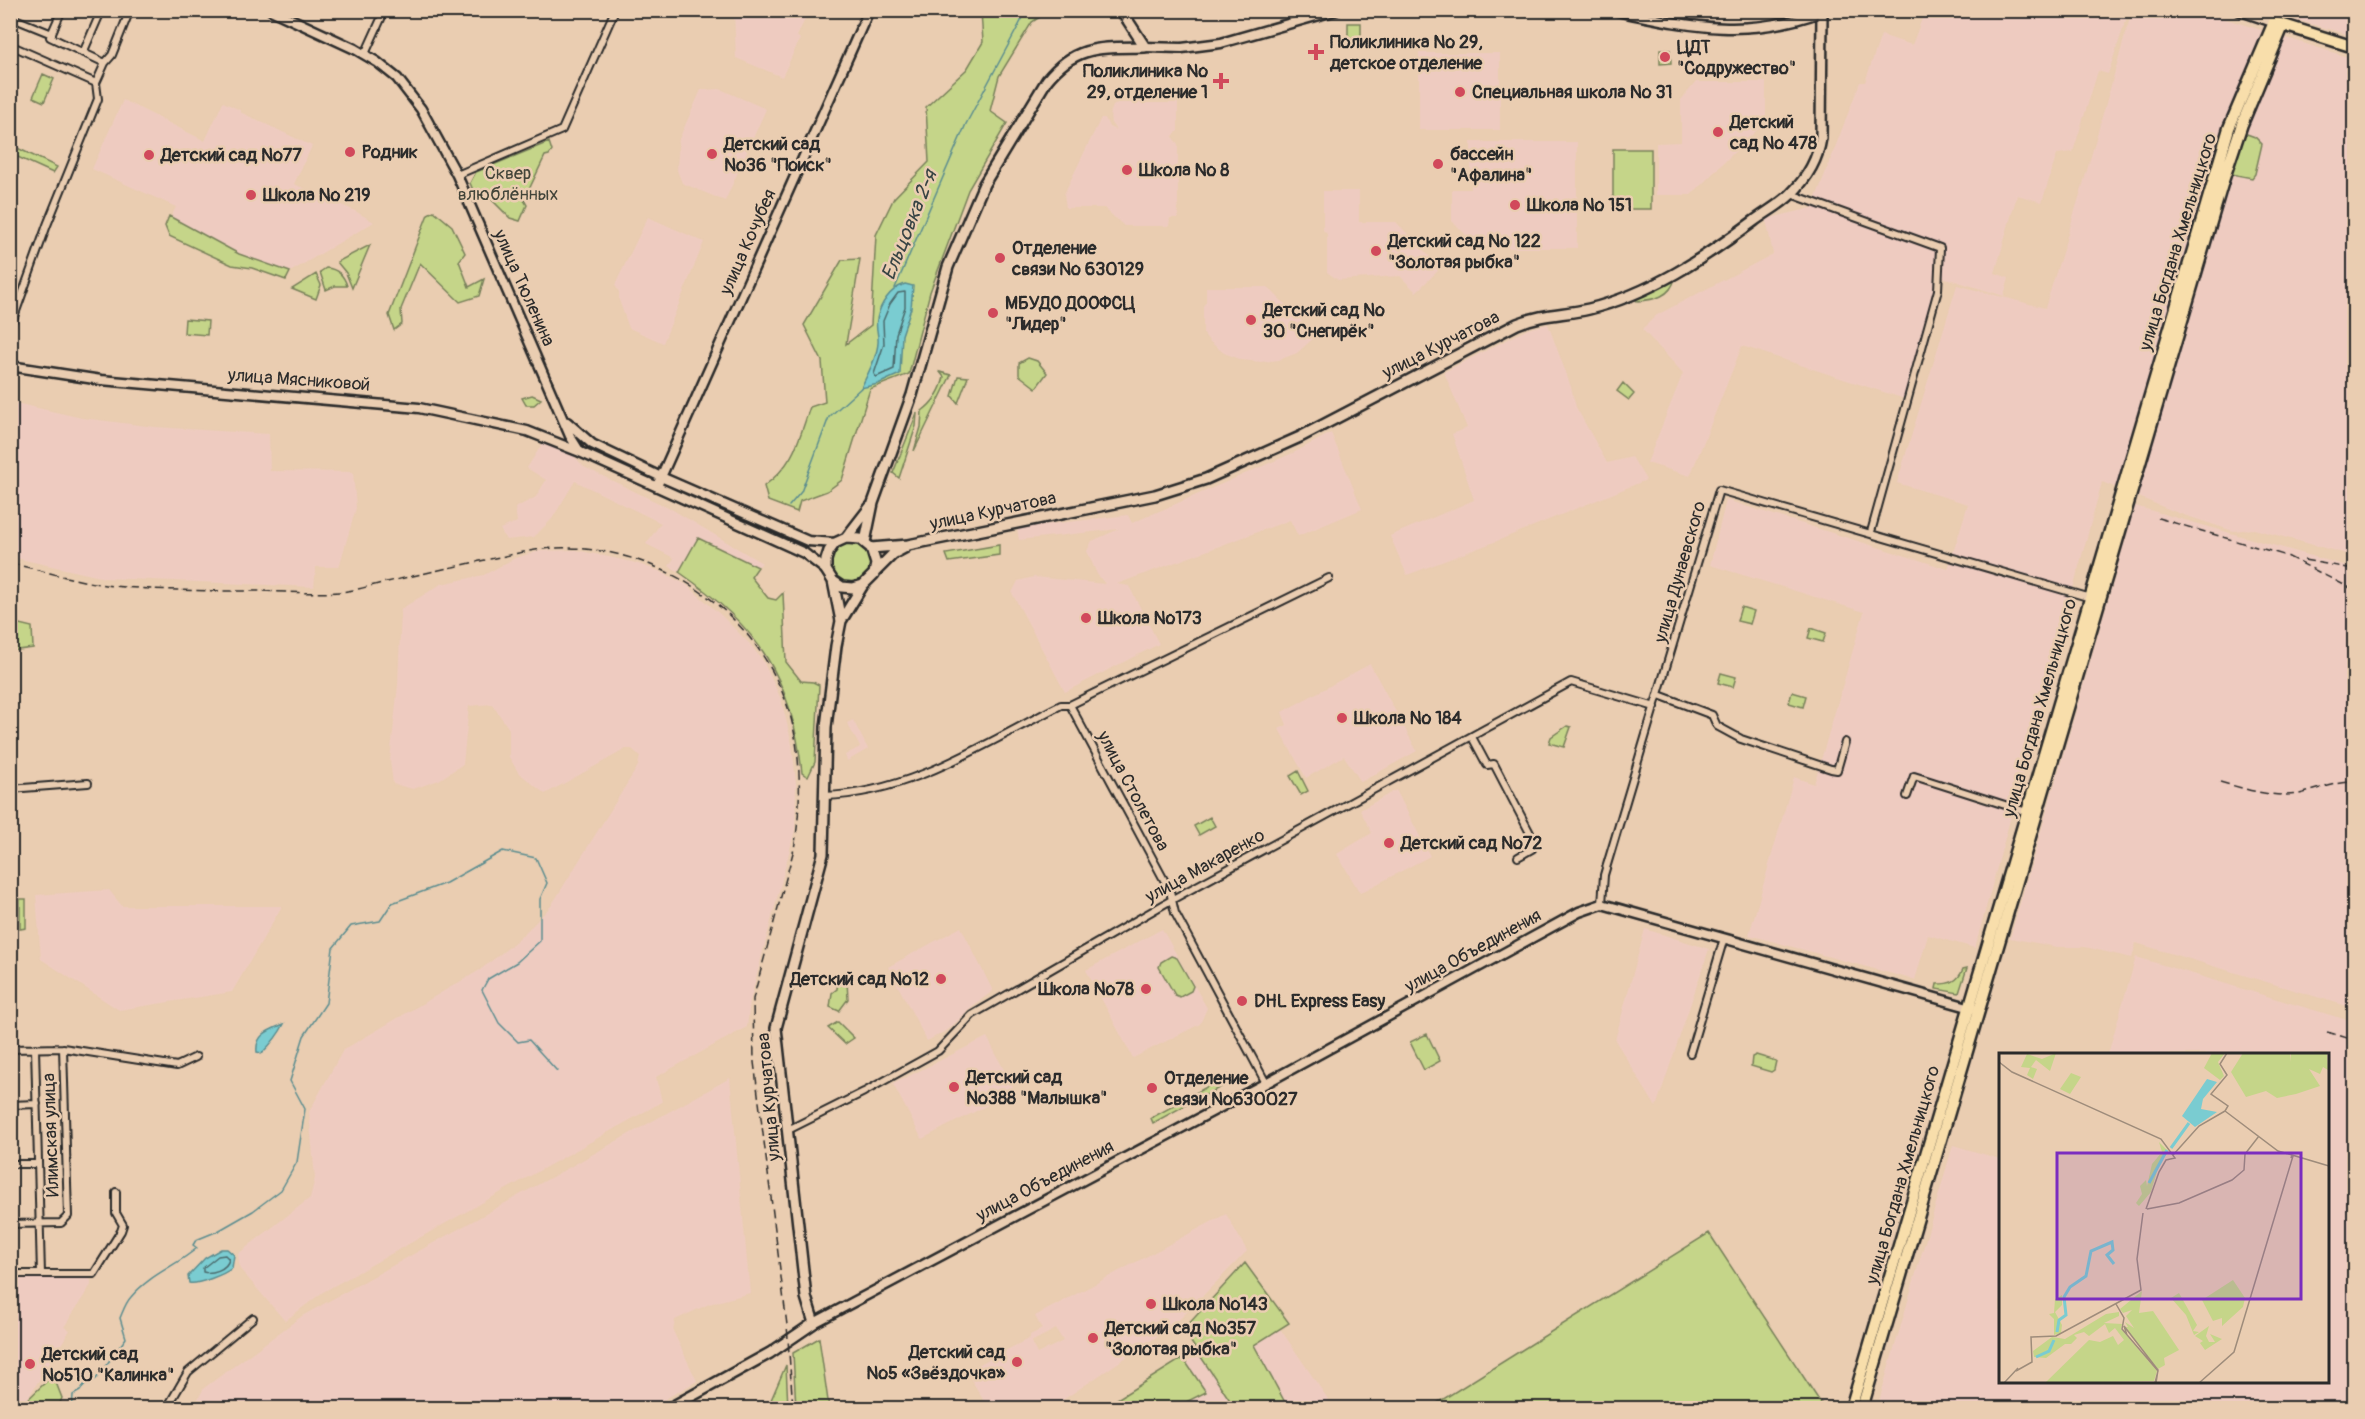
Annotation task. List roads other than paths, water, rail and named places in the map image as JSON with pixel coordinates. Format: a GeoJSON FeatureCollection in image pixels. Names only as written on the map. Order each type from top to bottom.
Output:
{"type":"FeatureCollection","features":[{"type":"Feature","properties":{"kind":"highway"},"geometry":{"type":"LineString","coordinates":[[2279,24],[2355,48]]}},
{"type":"Feature","properties":{"kind":"highway","name":"улица Богдана Хмельницкого"},"geometry":{"type":"LineString","coordinates":[[1851,1408],[1900,1259],[2225,157],[2279,24]]}},
{"type":"Feature","properties":{"kind":"highway","name":"улица Богдана Хмельницкого"},"geometry":{"type":"LineString","coordinates":[[1974,1009],[2027,812],[2095,599]]}},
{"type":"Feature","properties":{"kind":"highway","name":"улица Богдана Хмельницкого"},"geometry":{"type":"LineString","coordinates":[[1862,1408],[1900,1259]]}},
{"type":"Feature","properties":{"kind":"main road"},"geometry":{"type":"LineString","coordinates":[[2239,10],[2279,24]]}},
{"type":"Feature","properties":{"kind":"main road","name":"улица Курчатова"},"geometry":{"type":"LineString","coordinates":[[868,545],[908,546],[1155,495],[1206,479],[1300,437],[1517,324],[1554,313],[1588,309],[1629,295],[1679,271],[1730,239],[1791,194],[1808,174],[1820,150],[1822,11]]}},
{"type":"Feature","properties":{"kind":"main road"},"geometry":{"type":"LineString","coordinates":[[868,545],[873,502],[912,395],[948,267],[984,184],[1047,80],[1069,58],[1083,52],[1101,49],[1145,47],[1126,12]]}},
{"type":"Feature","properties":{"kind":"main road"},"geometry":{"type":"LineString","coordinates":[[846,538],[873,502]]}},
{"type":"Feature","properties":{"kind":"main road"},"geometry":{"type":"LineString","coordinates":[[874,574],[875,557],[868,545],[853,538],[846,538],[835,543],[829,551],[826,570],[833,581],[842,587],[853,588],[863,585],[874,574],[893,554],[908,546]]}},
{"type":"Feature","properties":{"kind":"main road","name":"улица Курчатова"},"geometry":{"type":"LineString","coordinates":[[833,581],[841,621]]}},
{"type":"Feature","properties":{"kind":"main road","name":"улица Курчатова"},"geometry":{"type":"LineString","coordinates":[[814,1323],[806,1297],[788,1130],[778,1061],[777,1029],[824,854],[824,796],[830,679],[841,621],[863,585]]}},
{"type":"Feature","properties":{"kind":"main road","name":"улица Объединения"},"geometry":{"type":"LineString","coordinates":[[670,1408],[770,1353],[814,1323]]}},
{"type":"Feature","properties":{"kind":"street"},"geometry":{"type":"LineString","coordinates":[[62,10],[50,38],[105,63]]}},
{"type":"Feature","properties":{"kind":"street"},"geometry":{"type":"LineString","coordinates":[[83,53],[99,16],[88,10]]}},
{"type":"Feature","properties":{"kind":"street"},"geometry":{"type":"LineString","coordinates":[[10,328],[47,225],[98,99],[96,83],[105,63],[112,55],[130,10]]}},
{"type":"Feature","properties":{"kind":"street","name":"улица Тюленина"},"geometry":{"type":"LineString","coordinates":[[271,10],[365,54],[397,78],[421,109],[457,175],[565,420]]}},
{"type":"Feature","properties":{"kind":"street"},"geometry":{"type":"LineString","coordinates":[[365,54],[385,10]]}},
{"type":"Feature","properties":{"kind":"street"},"geometry":{"type":"LineString","coordinates":[[457,175],[562,130],[615,10]]}},
{"type":"Feature","properties":{"kind":"street","name":"улица Кочубея"},"geometry":{"type":"LineString","coordinates":[[657,486],[869,10]]}},
{"type":"Feature","properties":{"kind":"street"},"geometry":{"type":"LineString","coordinates":[[1145,47],[1182,48],[1221,43],[1337,10]]}},
{"type":"Feature","properties":{"kind":"street"},"geometry":{"type":"LineString","coordinates":[[1612,10],[1696,28],[1770,27],[1796,21],[1822,11]]}},
{"type":"Feature","properties":{"kind":"street"},"geometry":{"type":"LineString","coordinates":[[10,17],[52,34]]}},
{"type":"Feature","properties":{"kind":"street"},"geometry":{"type":"LineString","coordinates":[[10,45],[96,83]]}},
{"type":"Feature","properties":{"kind":"street"},"geometry":{"type":"LineString","coordinates":[[1791,194],[1940,248],[1938,290],[1871,532]]}},
{"type":"Feature","properties":{"kind":"street","name":"улица Мясниковой"},"geometry":{"type":"LineString","coordinates":[[10,366],[101,380],[419,408],[527,431],[580,452],[804,553],[826,570]]}},
{"type":"Feature","properties":{"kind":"street"},"geometry":{"type":"LineString","coordinates":[[565,420],[592,444],[661,477],[808,541],[835,543]]}},
{"type":"Feature","properties":{"kind":"street"},"geometry":{"type":"LineString","coordinates":[[565,420],[574,444],[580,452]]}},
{"type":"Feature","properties":{"kind":"street","name":"улица Дунаевского"},"geometry":{"type":"LineString","coordinates":[[1602,904],[1604,875],[1719,490],[1871,532],[2095,599]]}},
{"type":"Feature","properties":{"kind":"street"},"geometry":{"type":"LineString","coordinates":[[824,796],[875,789],[917,777],[1061,705],[1070,705],[1329,578]]}},
{"type":"Feature","properties":{"kind":"street","name":"улица Макаренко"},"geometry":{"type":"LineString","coordinates":[[788,1130],[938,1051],[972,1015],[1173,899],[1571,682],[1655,707]]}},
{"type":"Feature","properties":{"kind":"street"},"geometry":{"type":"LineString","coordinates":[[1659,695],[1712,715],[1717,726],[1741,739],[1831,769],[1837,770],[1845,742]]}},
{"type":"Feature","properties":{"kind":"street","name":"улица Столетова"},"geometry":{"type":"LineString","coordinates":[[1070,705],[1173,899],[1174,913],[1266,1083]]}},
{"type":"Feature","properties":{"kind":"street"},"geometry":{"type":"LineString","coordinates":[[1472,737],[1487,765],[1494,764],[1530,833],[1532,849],[1518,857]]}},
{"type":"Feature","properties":{"kind":"street"},"geometry":{"type":"LineString","coordinates":[[1907,796],[1914,776],[2027,812]]}},
{"type":"Feature","properties":{"kind":"street"},"geometry":{"type":"LineString","coordinates":[[10,789],[88,783]]}},
{"type":"Feature","properties":{"kind":"street"},"geometry":{"type":"LineString","coordinates":[[1602,904],[1974,1009]]}},
{"type":"Feature","properties":{"kind":"street","name":"улица Объединения"},"geometry":{"type":"LineString","coordinates":[[814,1323],[1266,1083],[1579,912],[1602,904]]}},
{"type":"Feature","properties":{"kind":"street"},"geometry":{"type":"LineString","coordinates":[[1690,1053],[1724,938]]}},
{"type":"Feature","properties":{"kind":"street"},"geometry":{"type":"LineString","coordinates":[[35,1048],[41,1274]]}},
{"type":"Feature","properties":{"kind":"street"},"geometry":{"type":"LineString","coordinates":[[10,1049],[63,1048],[177,1066],[196,1057]]}},
{"type":"Feature","properties":{"kind":"street","name":"Илимская улица"},"geometry":{"type":"LineString","coordinates":[[40,1223],[61,1223],[66,1220],[69,1207],[63,1048]]}},
{"type":"Feature","properties":{"kind":"street"},"geometry":{"type":"LineString","coordinates":[[10,1105],[37,1104]]}},
{"type":"Feature","properties":{"kind":"street"},"geometry":{"type":"LineString","coordinates":[[10,1164],[38,1164]]}},
{"type":"Feature","properties":{"kind":"street"},"geometry":{"type":"LineString","coordinates":[[10,1274],[94,1274],[122,1231],[123,1225],[116,1214],[116,1192]]}},
{"type":"Feature","properties":{"kind":"street"},"geometry":{"type":"LineString","coordinates":[[10,1224],[40,1223]]}},
{"type":"Feature","properties":{"kind":"street"},"geometry":{"type":"LineString","coordinates":[[167,1408],[188,1372],[253,1318]]}},
{"type":"Feature","properties":{"kind":"water"},"geometry":{"type":"Polygon","coordinates":[[[905,284],[913,286],[911,308],[902,335],[900,374],[878,384],[861,388],[876,355],[878,313],[890,293],[905,284]]]}},
{"type":"Feature","properties":{"kind":"water"},"geometry":{"type":"Polygon","coordinates":[[[284,1024],[265,1050],[262,1053],[257,1052],[258,1041],[261,1037],[284,1024]]]}},
{"type":"Feature","properties":{"kind":"water"},"geometry":{"type":"Polygon","coordinates":[[[221,1249],[227,1249],[234,1255],[232,1268],[211,1278],[189,1283],[188,1276],[205,1258],[221,1249]]]}},
{"type":"Feature","properties":{"kind":"waterway","name":"Ельцовка 2-я"},"geometry":{"type":"LineString","coordinates":[[895,288],[966,124],[1027,10]]}},
{"type":"Feature","properties":{"kind":"waterway","name":"Ельцовка 2-я"},"geometry":{"type":"LineString","coordinates":[[789,506],[801,492],[829,417],[862,387]]}},
{"type":"Feature","properties":{"kind":"waterway","name":"Ельцовка 2-я"},"geometry":{"type":"LineString","coordinates":[[72,1408],[73,1395],[84,1385],[96,1379],[126,1338],[120,1318],[128,1301],[138,1289],[197,1248],[193,1245],[196,1240],[218,1231],[253,1211],[281,1190],[297,1162],[305,1109],[290,1081],[304,1036],[326,1003],[333,948],[351,926],[380,921],[392,903],[446,883],[503,851],[536,858],[547,883],[540,899],[540,941],[517,962],[488,979],[482,990],[499,1023],[518,1042],[529,1040],[557,1071]]}},
{"type":"Feature","properties":{"kind":"railway"},"geometry":{"type":"LineString","coordinates":[[2158,518],[2287,556],[2354,590]]}},
{"type":"Feature","properties":{"kind":"railway"},"geometry":{"type":"LineString","coordinates":[[10,563],[113,586],[170,590],[320,593],[351,590],[538,550],[554,548],[592,550],[628,557],[663,570],[696,589],[725,612],[751,639],[772,670],[787,705],[796,740],[799,776],[794,849],[753,999],[754,1062],[787,1325],[793,1408]]}},
{"type":"Feature","properties":{"kind":"railway"},"geometry":{"type":"LineString","coordinates":[[2304,560],[2354,569]]}},
{"type":"Feature","properties":{"kind":"railway"},"geometry":{"type":"LineString","coordinates":[[2220,782],[2278,795],[2299,794],[2340,783],[2354,782]]}},
{"type":"Feature","properties":{"kind":"railway"},"geometry":{"type":"LineString","coordinates":[[2327,1032],[2354,1040]]}},
{"type":"Feature","properties":{"kind":"place","name":"Поликлиника № 29, детское отделение"},"geometry":{"type":"Point","coordinates":[1316,52]}},
{"type":"Feature","properties":{"kind":"place","name":"ЦДТ \"Содружество\""},"geometry":{"type":"Point","coordinates":[1665,57]}},
{"type":"Feature","properties":{"kind":"place","name":"Поликлиника № 29, отделение 1"},"geometry":{"type":"Point","coordinates":[1221,81]}},
{"type":"Feature","properties":{"kind":"place","name":"Специальная школа № 31"},"geometry":{"type":"Point","coordinates":[1460,92]}},
{"type":"Feature","properties":{"kind":"place","name":"Детский сад № 478"},"geometry":{"type":"Point","coordinates":[1718,132]}},
{"type":"Feature","properties":{"kind":"place","name":"Родник"},"geometry":{"type":"Point","coordinates":[350,152]}},
{"type":"Feature","properties":{"kind":"place","name":"Детский сад №36 \"Поиск\""},"geometry":{"type":"Point","coordinates":[712,154]}},
{"type":"Feature","properties":{"kind":"place","name":"Детский сад №77"},"geometry":{"type":"Point","coordinates":[149,155]}},
{"type":"Feature","properties":{"kind":"place","name":"бассейн \"Афалина\""},"geometry":{"type":"Point","coordinates":[1438,164]}},
{"type":"Feature","properties":{"kind":"place","name":"Школа № 8"},"geometry":{"type":"Point","coordinates":[1127,170]}},
{"type":"Feature","properties":{"kind":"place","name":"Школа № 219"},"geometry":{"type":"Point","coordinates":[251,195]}},
{"type":"Feature","properties":{"kind":"place","name":"Школа № 151"},"geometry":{"type":"Point","coordinates":[1515,205]}},
{"type":"Feature","properties":{"kind":"place","name":"Детский сад № 122 \"Золотая рыбка\""},"geometry":{"type":"Point","coordinates":[1376,251]}},
{"type":"Feature","properties":{"kind":"place","name":"Отделение связи № 630129"},"geometry":{"type":"Point","coordinates":[1000,258]}},
{"type":"Feature","properties":{"kind":"place","name":"МБУДО ДООФСЦ \"Лидер\""},"geometry":{"type":"Point","coordinates":[993,313]}},
{"type":"Feature","properties":{"kind":"place","name":"Детский сад № 30 \"Снегирёк\""},"geometry":{"type":"Point","coordinates":[1251,320]}},
{"type":"Feature","properties":{"kind":"place","name":"Школа №173"},"geometry":{"type":"Point","coordinates":[1086,618]}},
{"type":"Feature","properties":{"kind":"place","name":"Школа № 184"},"geometry":{"type":"Point","coordinates":[1342,718]}},
{"type":"Feature","properties":{"kind":"place","name":"Детский сад №72"},"geometry":{"type":"Point","coordinates":[1389,843]}},
{"type":"Feature","properties":{"kind":"place","name":"Детский сад №12"},"geometry":{"type":"Point","coordinates":[941,979]}},
{"type":"Feature","properties":{"kind":"place","name":"Школа №78"},"geometry":{"type":"Point","coordinates":[1146,989]}},
{"type":"Feature","properties":{"kind":"place","name":"DHL Express Easy"},"geometry":{"type":"Point","coordinates":[1242,1001]}},
{"type":"Feature","properties":{"kind":"place","name":"Детский сад №388 \"Малышка\""},"geometry":{"type":"Point","coordinates":[954,1087]}},
{"type":"Feature","properties":{"kind":"place","name":"Отделение связи №630027"},"geometry":{"type":"Point","coordinates":[1152,1088]}},
{"type":"Feature","properties":{"kind":"place","name":"Школа №143"},"geometry":{"type":"Point","coordinates":[1151,1304]}},
{"type":"Feature","properties":{"kind":"place","name":"Детский сад №357 \"Золотая рыбка\""},"geometry":{"type":"Point","coordinates":[1093,1338]}},
{"type":"Feature","properties":{"kind":"place","name":"Детский сад №5 «Звёздочка»"},"geometry":{"type":"Point","coordinates":[1017,1362]}},
{"type":"Feature","properties":{"kind":"place","name":"Детский сад №510 \"Калинка\""},"geometry":{"type":"Point","coordinates":[30,1364]}},
{"type":"Feature","properties":{"kind":"park label","name":"Сквер влюблённых"},"geometry":{"type":"Point","coordinates":[508,183]}}]}
